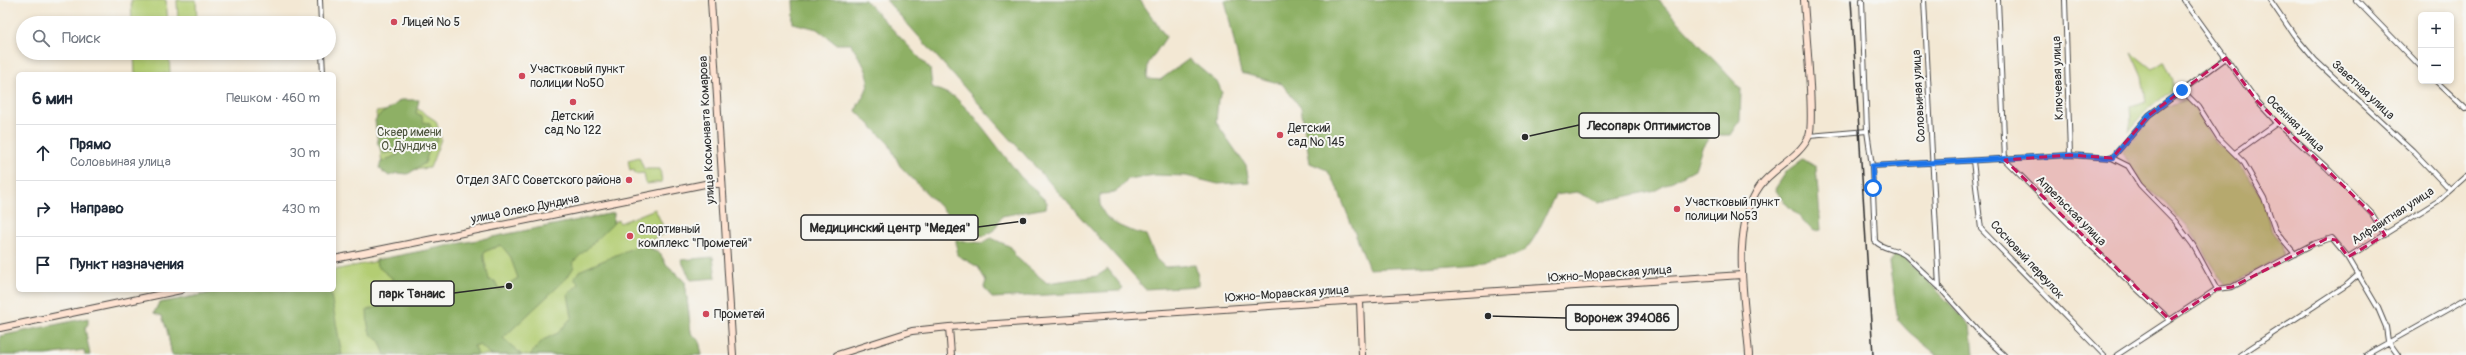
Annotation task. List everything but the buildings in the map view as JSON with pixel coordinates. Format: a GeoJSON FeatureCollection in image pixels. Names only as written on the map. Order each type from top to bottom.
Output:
{"type":"FeatureCollection","features":[{"type":"Feature","properties":{"kind":"street"},"geometry":{"type":"LineString","coordinates":[[320,0],[321,16]]}},
{"type":"Feature","properties":{"kind":"street","name":"улица Космонавта Комарова"},"geometry":{"type":"LineString","coordinates":[[711,0],[733,355]]}},
{"type":"Feature","properties":{"kind":"street"},"geometry":{"type":"LineString","coordinates":[[1749,355],[1742,275],[1742,247],[1750,204],[1760,185],[1797,151],[1809,136],[1810,113],[1804,0]]}},
{"type":"Feature","properties":{"kind":"street"},"geometry":{"type":"LineString","coordinates":[[1862,0],[1867,131],[1872,166],[1875,241],[1880,246],[1899,251],[1905,255],[1939,287],[1982,336],[2004,355]]}},
{"type":"Feature","properties":{"kind":"street","name":"Соловьиная улица"},"geometry":{"type":"LineString","coordinates":[[1924,0],[1939,287]]}},
{"type":"Feature","properties":{"kind":"street"},"geometry":{"type":"LineString","coordinates":[[1998,0],[2005,160]]}},
{"type":"Feature","properties":{"kind":"street","name":"Ключевая улица"},"geometry":{"type":"LineString","coordinates":[[2065,0],[2070,155]]}},
{"type":"Feature","properties":{"kind":"street","name":"Осенняя улица"},"geometry":{"type":"LineString","coordinates":[[2184,0],[2256,100],[2276,123],[2326,167],[2367,209],[2385,235]]}},
{"type":"Feature","properties":{"kind":"street","name":"Заветная улица"},"geometry":{"type":"LineString","coordinates":[[2270,0],[2294,35],[2315,60],[2413,151],[2449,189]]}},
{"type":"Feature","properties":{"kind":"street"},"geometry":{"type":"LineString","coordinates":[[2356,0],[2418,64]]}},
{"type":"Feature","properties":{"kind":"street"},"geometry":{"type":"LineString","coordinates":[[2112,158],[2149,115],[2226,58]]}},
{"type":"Feature","properties":{"kind":"street"},"geometry":{"type":"LineString","coordinates":[[322,60],[323,72]]}},
{"type":"Feature","properties":{"kind":"street"},"geometry":{"type":"LineString","coordinates":[[2439,84],[2466,109]]}},
{"type":"Feature","properties":{"kind":"street"},"geometry":{"type":"LineString","coordinates":[[2182,90],[2190,95],[2218,137],[2236,153],[2244,163],[2262,194],[2275,230],[2295,254]]}},
{"type":"Feature","properties":{"kind":"street"},"geometry":{"type":"LineString","coordinates":[[2236,153],[2276,123]]}},
{"type":"Feature","properties":{"kind":"street"},"geometry":{"type":"LineString","coordinates":[[1809,136],[1867,131]]}},
{"type":"Feature","properties":{"kind":"street"},"geometry":{"type":"LineString","coordinates":[[1872,166],[1932,162],[2005,160],[2070,155],[2112,158],[2128,166],[2140,185],[2175,221],[2193,245],[2217,289]]}},
{"type":"Feature","properties":{"kind":"street","name":"Апрельская улица"},"geometry":{"type":"LineString","coordinates":[[2005,160],[2088,243],[2170,320]]}},
{"type":"Feature","properties":{"kind":"street","name":"Сосновый переулок"},"geometry":{"type":"LineString","coordinates":[[1973,161],[1981,229],[2104,355]]}},
{"type":"Feature","properties":{"kind":"street","name":"Алфавитная улица"},"geometry":{"type":"LineString","coordinates":[[2348,257],[2438,201],[2449,189],[2466,176]]}},
{"type":"Feature","properties":{"kind":"street","name":"улица Олеко Дундича"},"geometry":{"type":"LineString","coordinates":[[336,259],[704,184],[722,184]]}},
{"type":"Feature","properties":{"kind":"street"},"geometry":{"type":"LineString","coordinates":[[2117,355],[2217,289],[2232,287],[2295,254],[2332,238],[2348,257],[2378,308],[2386,327],[2388,341],[2398,355]]}},
{"type":"Feature","properties":{"kind":"street"},"geometry":{"type":"LineString","coordinates":[[2240,355],[2348,284],[2358,274]]}},
{"type":"Feature","properties":{"kind":"street","name":"Южно-Моравская улица"},"geometry":{"type":"LineString","coordinates":[[837,355],[912,331],[949,326],[1360,301],[1742,275]]}},
{"type":"Feature","properties":{"kind":"street"},"geometry":{"type":"LineString","coordinates":[[0,328],[171,292]]}},
{"type":"Feature","properties":{"kind":"street"},"geometry":{"type":"LineString","coordinates":[[2366,355],[2388,341],[2401,337],[2466,299]]}},
{"type":"Feature","properties":{"kind":"street"},"geometry":{"type":"LineString","coordinates":[[1360,301],[1362,355]]}},
{"type":"Feature","properties":{"kind":"street"},"geometry":{"type":"LineString","coordinates":[[949,326],[951,355]]}},
{"type":"Feature","properties":{"kind":"highlighted area"},"geometry":{"type":"Polygon","coordinates":[[[2226,58],[2256,100],[2372,214],[2385,235],[2348,257],[2336,240],[2326,239],[2232,287],[2217,289],[2170,320],[2005,160],[2070,155],[2112,158],[2149,115],[2226,58]]]}},
{"type":"Feature","properties":{"kind":"green space"},"geometry":{"type":"Polygon","coordinates":[[[131,0],[166,0],[167,16],[132,16],[131,0]]]}},
{"type":"Feature","properties":{"kind":"green space"},"geometry":{"type":"Polygon","coordinates":[[[177,0],[196,0],[197,16],[178,16],[177,0]]]}},
{"type":"Feature","properties":{"kind":"green space"},"geometry":{"type":"Polygon","coordinates":[[[792,0],[865,0],[930,69],[932,87],[955,97],[974,116],[1020,176],[1047,202],[1046,208],[1002,216],[994,230],[984,236],[966,233],[900,166],[889,144],[856,111],[867,88],[868,77],[864,65],[851,44],[836,44],[817,29],[793,23],[792,0]]]}},
{"type":"Feature","properties":{"kind":"green space"},"geometry":{"type":"Polygon","coordinates":[[[886,0],[1140,0],[1166,37],[1148,64],[1147,79],[1160,80],[1189,59],[1218,83],[1222,93],[1218,100],[1216,122],[1246,166],[1249,182],[1218,184],[1186,176],[1155,175],[1128,179],[1116,191],[1100,194],[1100,203],[1102,211],[1113,222],[1121,227],[1146,235],[1156,259],[1165,267],[1195,265],[1198,276],[1198,286],[1145,289],[886,0]]]}},
{"type":"Feature","properties":{"kind":"green space"},"geometry":{"type":"Polygon","coordinates":[[[1225,0],[1658,0],[1741,89],[1740,121],[1731,135],[1711,135],[1702,148],[1695,169],[1656,190],[1599,202],[1577,192],[1555,195],[1539,230],[1531,243],[1526,249],[1516,255],[1477,263],[1427,267],[1369,269],[1338,190],[1327,170],[1310,163],[1301,108],[1282,84],[1241,73],[1225,0]]]}},
{"type":"Feature","properties":{"kind":"green space"},"geometry":{"type":"Polygon","coordinates":[[[2132,53],[2152,69],[2164,61],[2173,80],[2173,89],[2146,111],[2129,131],[2131,120],[2130,107],[2146,102],[2142,76],[2132,53]]]}},
{"type":"Feature","properties":{"kind":"green space"},"geometry":{"type":"Polygon","coordinates":[[[134,60],[169,60],[170,72],[135,72],[134,60]]]}},
{"type":"Feature","properties":{"kind":"green space","name":"Сквер имени О. Дундича"},"geometry":{"type":"Polygon","coordinates":[[[400,100],[419,100],[416,113],[422,116],[423,122],[429,123],[433,131],[438,135],[437,141],[431,144],[425,163],[408,174],[397,173],[389,176],[379,168],[381,162],[399,154],[404,150],[384,154],[378,144],[375,120],[400,100]]]}},
{"type":"Feature","properties":{"kind":"green space"},"geometry":{"type":"Polygon","coordinates":[[[2189,100],[2216,143],[2230,152],[2249,177],[2263,201],[2270,226],[2281,245],[2283,256],[2226,287],[2192,232],[2164,202],[2144,186],[2122,152],[2156,113],[2175,103],[2189,100]]]}},
{"type":"Feature","properties":{"kind":"green space","name":"Сквер имени О. Дундича"},"geometry":{"type":"Polygon","coordinates":[[[415,107],[436,121],[441,139],[430,168],[383,173],[376,112],[415,107]]]}},
{"type":"Feature","properties":{"kind":"green space"},"geometry":{"type":"Polygon","coordinates":[[[639,157],[644,169],[660,169],[662,182],[646,184],[644,173],[635,174],[634,170],[630,171],[628,160],[639,157]]]}},
{"type":"Feature","properties":{"kind":"green space"},"geometry":{"type":"Polygon","coordinates":[[[1803,159],[1816,167],[1821,230],[1814,231],[1784,202],[1775,189],[1787,171],[1803,159]]]}},
{"type":"Feature","properties":{"kind":"green space"},"geometry":{"type":"Polygon","coordinates":[[[655,209],[666,233],[639,246],[647,247],[659,252],[666,264],[685,282],[691,333],[699,341],[702,355],[172,355],[167,330],[162,316],[154,313],[159,303],[217,292],[336,292],[336,270],[614,213],[613,223],[618,220],[620,223],[655,209]]]}},
{"type":"Feature","properties":{"kind":"green space"},"geometry":{"type":"Polygon","coordinates":[[[614,213],[613,224],[572,263],[574,267],[566,279],[503,338],[522,355],[491,355],[480,345],[474,346],[478,355],[385,355],[379,340],[372,335],[368,328],[367,310],[383,305],[392,295],[392,278],[377,266],[376,260],[614,213]],[[501,245],[484,252],[484,259],[489,280],[495,281],[499,290],[518,278],[510,256],[501,245]]]}},
{"type":"Feature","properties":{"kind":"green space"},"geometry":{"type":"Polygon","coordinates":[[[991,238],[1011,247],[1015,256],[1047,283],[1097,276],[1108,269],[1123,288],[1119,291],[992,298],[984,287],[986,281],[978,267],[957,255],[956,240],[982,243],[991,238]]]}},
{"type":"Feature","properties":{"kind":"green space"},"geometry":{"type":"Polygon","coordinates":[[[637,246],[647,247],[659,252],[666,264],[685,282],[691,333],[699,341],[702,355],[530,355],[543,340],[558,333],[572,317],[568,294],[579,284],[574,279],[579,271],[637,246]]]}},
{"type":"Feature","properties":{"kind":"green space"},"geometry":{"type":"Polygon","coordinates":[[[1895,254],[1904,256],[1970,325],[1973,355],[1937,355],[1909,332],[1898,320],[1889,263],[1895,254]]]}},
{"type":"Feature","properties":{"kind":"green space"},"geometry":{"type":"Polygon","coordinates":[[[713,257],[716,278],[691,280],[681,260],[713,257]]]}},
{"type":"Feature","properties":{"kind":"green space"},"geometry":{"type":"Polygon","coordinates":[[[217,292],[330,292],[342,355],[172,355],[167,330],[162,316],[154,313],[159,303],[217,292]]]}},
{"type":"Feature","properties":{"kind":"green space"},"geometry":{"type":"Polygon","coordinates":[[[88,318],[88,324],[85,328],[90,355],[85,355],[84,350],[46,355],[0,355],[0,336],[88,318]]]}},
{"type":"Feature","properties":{"kind":"railway"},"geometry":{"type":"LineString","coordinates":[[1851,0],[1873,355]]}},
{"type":"Feature","properties":{"kind":"place","name":"Лицей № 5"},"geometry":{"type":"Point","coordinates":[394,22]}},
{"type":"Feature","properties":{"kind":"place","name":"Участковый пункт полиции №50"},"geometry":{"type":"Point","coordinates":[522,76]}},
{"type":"Feature","properties":{"kind":"place","name":"Детский сад № 122"},"geometry":{"type":"Point","coordinates":[573,102]}},
{"type":"Feature","properties":{"kind":"place","name":"Детский сад № 145"},"geometry":{"type":"Point","coordinates":[1280,135]}},
{"type":"Feature","properties":{"kind":"place","name":"Лесопарк Оптимистов"},"geometry":{"type":"Point","coordinates":[1525,137]}},
{"type":"Feature","properties":{"kind":"place","name":"Отдел ЗАГС Советского района"},"geometry":{"type":"Point","coordinates":[629,180]}},
{"type":"Feature","properties":{"kind":"place","name":"Участковый пункт полиции №53"},"geometry":{"type":"Point","coordinates":[1677,209]}},
{"type":"Feature","properties":{"kind":"place","name":"Медицинский центр \"Медея\""},"geometry":{"type":"Point","coordinates":[1023,221]}},
{"type":"Feature","properties":{"kind":"place","name":"Спортивный комплекс \"Прометей\""},"geometry":{"type":"Point","coordinates":[630,236]}},
{"type":"Feature","properties":{"kind":"place","name":"парк Танаис"},"geometry":{"type":"Point","coordinates":[509,286]}},
{"type":"Feature","properties":{"kind":"place","name":"Прометей"},"geometry":{"type":"Point","coordinates":[706,314]}},
{"type":"Feature","properties":{"kind":"place","name":"Воронеж 394086"},"geometry":{"type":"Point","coordinates":[1488,316]}},
{"type":"Feature","properties":{"kind":"route"},"geometry":{"type":"LineString","coordinates":[[1873,188],[1872,166],[2061,157],[2070,155],[2112,158],[2149,115],[2182,90]]}}]}
